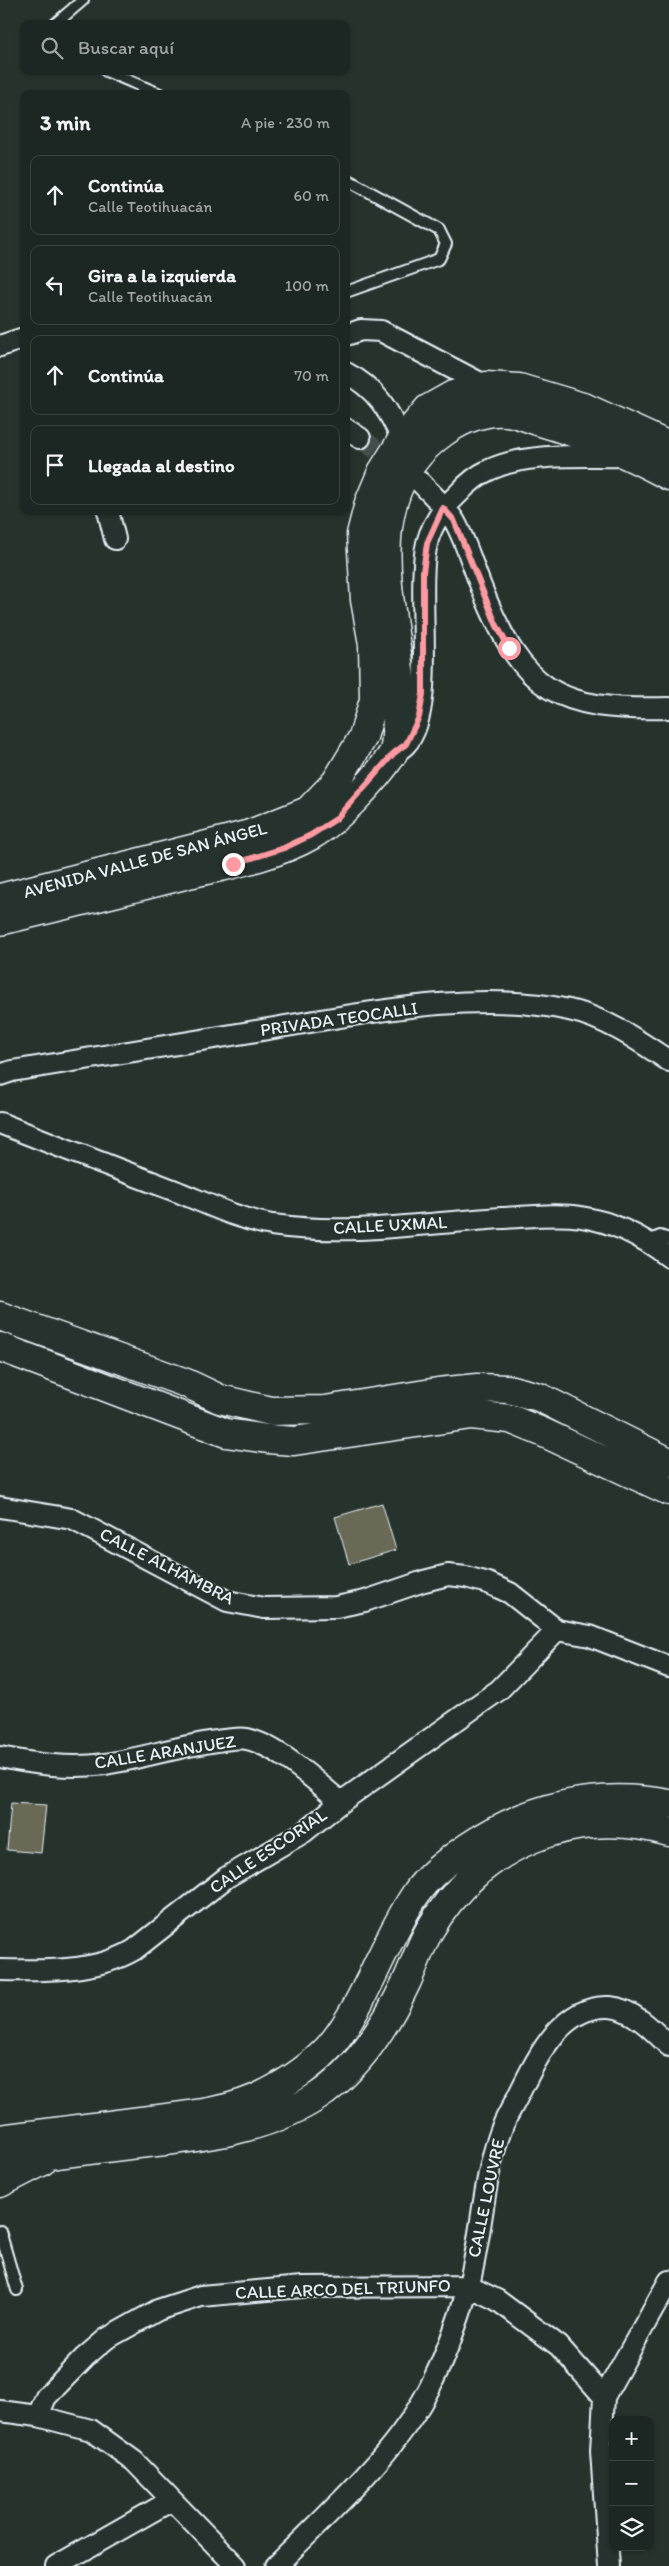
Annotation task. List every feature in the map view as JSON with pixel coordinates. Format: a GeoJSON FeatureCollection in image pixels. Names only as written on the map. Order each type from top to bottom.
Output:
{"type":"FeatureCollection","features":[{"type":"Feature","properties":{"kind":"street"},"geometry":{"type":"LineString","coordinates":[[350,334],[361,330],[380,331],[486,386]]}},
{"type":"Feature","properties":{"kind":"street"},"geometry":{"type":"LineString","coordinates":[[0,346],[20,339]]}},
{"type":"Feature","properties":{"kind":"street"},"geometry":{"type":"LineString","coordinates":[[350,376],[374,391],[388,410],[402,440]]}},
{"type":"Feature","properties":{"kind":"street","name":"AVENIDA VALLE DE SAN ÁNGEL"},"geometry":{"type":"LineString","coordinates":[[0,921],[233,864],[284,848],[311,835],[336,819],[374,700],[373,644],[365,600],[360,534],[369,503],[382,472],[402,440],[428,410],[453,394],[486,386],[519,388],[586,408],[669,446]]}},
{"type":"Feature","properties":{"kind":"street"},"geometry":{"type":"LineString","coordinates":[[453,394],[465,419]]}},
{"type":"Feature","properties":{"kind":"street"},"geometry":{"type":"LineString","coordinates":[[394,753],[400,679],[390,614],[386,565],[388,518],[405,475],[422,449],[445,431],[465,419],[488,413],[508,412],[574,432],[631,456],[669,476]]}},
{"type":"Feature","properties":{"kind":"street"},"geometry":{"type":"LineString","coordinates":[[394,753],[406,744],[419,717],[423,694],[423,572],[427,543],[443,508],[466,485],[489,470],[508,464],[564,457],[631,456]]}},
{"type":"Feature","properties":{"kind":"street"},"geometry":{"type":"LineString","coordinates":[[420,482],[454,520],[496,624],[509,648],[537,681],[571,700],[589,704],[626,709],[669,708]]}},
{"type":"Feature","properties":{"kind":"street"},"geometry":{"type":"LineString","coordinates":[[109,515],[115,540]]}},
{"type":"Feature","properties":{"kind":"street","name":"AVENIDA VALLE DE SAN ÁNGEL"},"geometry":{"type":"LineString","coordinates":[[0,898],[250,834],[308,811],[345,791],[394,753]]}},
{"type":"Feature","properties":{"kind":"street","name":"PRIVADA TEOCALLI"},"geometry":{"type":"LineString","coordinates":[[0,1075],[12,1071],[352,1016],[445,1005],[485,1003],[568,1010],[590,1016],[638,1040],[669,1061]]}},
{"type":"Feature","properties":{"kind":"street","name":"CALLE UXMAL"},"geometry":{"type":"LineString","coordinates":[[0,1124],[229,1214],[272,1224],[341,1231],[542,1216],[580,1216],[613,1224],[648,1241],[669,1257]]}},
{"type":"Feature","properties":{"kind":"street"},"geometry":{"type":"LineString","coordinates":[[0,1316],[186,1383],[220,1399],[271,1411],[325,1410],[438,1392],[477,1388],[508,1389],[539,1397],[669,1462]]}},
{"type":"Feature","properties":{"kind":"street"},"geometry":{"type":"LineString","coordinates":[[0,1347],[226,1433],[268,1439],[294,1441],[471,1415],[510,1419],[669,1491]]}},
{"type":"Feature","properties":{"kind":"street","name":"CALLE ALHAMBRA"},"geometry":{"type":"LineString","coordinates":[[0,1507],[72,1519],[227,1600],[264,1608],[336,1607],[365,1601],[448,1575],[488,1583],[510,1593],[556,1630],[590,1636],[669,1667]]}},
{"type":"Feature","properties":{"kind":"street","name":"CALLE ESCORIAL"},"geometry":{"type":"LineString","coordinates":[[0,1970],[99,1965],[120,1958],[172,1922],[227,1877],[304,1832],[341,1802],[499,1690],[556,1630]]}},
{"type":"Feature","properties":{"kind":"street","name":"CALLE ARANJUEZ"},"geometry":{"type":"LineString","coordinates":[[0,1757],[34,1764],[60,1766],[104,1764],[197,1744],[246,1739],[267,1747],[286,1759],[341,1802]]}},
{"type":"Feature","properties":{"kind":"street"},"geometry":{"type":"LineString","coordinates":[[0,2139],[170,2117],[234,2106],[267,2093],[301,2070],[330,2046],[348,2020],[386,1942],[416,1893],[434,1872],[454,1856],[488,1834],[514,1821],[540,1810],[567,1803],[601,1799],[633,1799],[669,1804]]}},
{"type":"Feature","properties":{"kind":"street"},"geometry":{"type":"LineString","coordinates":[[0,2161],[235,2130],[270,2120],[307,2103],[325,2092],[359,2059],[390,2013],[429,1930],[473,1875],[497,1856],[528,1840],[564,1828],[593,1823],[627,1823],[669,1832]]}},
{"type":"Feature","properties":{"kind":"street","name":"CALLE LOUVRE"},"geometry":{"type":"LineString","coordinates":[[276,2566],[350,2491],[417,2413],[450,2347],[468,2286],[481,2210],[500,2133],[540,2053],[564,2024],[586,2011],[610,2007],[632,2015],[656,2032],[669,2046]]}},
{"type":"Feature","properties":{"kind":"street"},"geometry":{"type":"LineString","coordinates":[[0,2184],[54,2154]]}},
{"type":"Feature","properties":{"kind":"street"},"geometry":{"type":"LineString","coordinates":[[609,2566],[601,2451],[604,2397],[669,2281]]}},
{"type":"Feature","properties":{"kind":"street","name":"CALLE ARCO DEL TRIUNFO"},"geometry":{"type":"LineString","coordinates":[[38,2416],[46,2397],[106,2339],[136,2321],[180,2301],[218,2294],[302,2287],[468,2286],[497,2300],[559,2346],[604,2397]]}},
{"type":"Feature","properties":{"kind":"street"},"geometry":{"type":"LineString","coordinates":[[0,2411],[38,2416],[90,2430],[134,2461],[236,2566]]}},
{"type":"Feature","properties":{"kind":"street"},"geometry":{"type":"LineString","coordinates":[[56,2566],[172,2500]]}},
{"type":"Feature","properties":{"kind":"lane"},"geometry":{"type":"LineString","coordinates":[[60,20],[84,0]]}},
{"type":"Feature","properties":{"kind":"lane"},"geometry":{"type":"LineString","coordinates":[[115,75],[151,90]]}},
{"type":"Feature","properties":{"kind":"lane"},"geometry":{"type":"LineString","coordinates":[[350,181],[439,230],[446,244],[439,259],[350,291]]}},
{"type":"Feature","properties":{"kind":"lane"},"geometry":{"type":"LineString","coordinates":[[648,1241],[660,1236],[669,1239]]}},
{"type":"Feature","properties":{"kind":"lane"},"geometry":{"type":"LineString","coordinates":[[0,2231],[16,2290]]}},
{"type":"Feature","properties":{"kind":"building"},"geometry":{"type":"Polygon","coordinates":[[[382,1503],[396,1550],[349,1564],[335,1517],[382,1503]]]}},
{"type":"Feature","properties":{"kind":"building"},"geometry":{"type":"Polygon","coordinates":[[[11,1803],[46,1805],[41,1853],[7,1850],[11,1803]]]}},
{"type":"Feature","properties":{"kind":"tunnel"},"geometry":{"type":"LineString","coordinates":[[360,438],[401,467]]}},
{"type":"Feature","properties":{"kind":"route"},"geometry":{"type":"LineString","coordinates":[[233,864],[284,848],[311,835],[336,819],[394,753],[406,744],[413,733],[419,717],[423,694],[423,572],[427,543],[432,528],[443,508],[454,520],[496,624],[509,648]]}}]}
